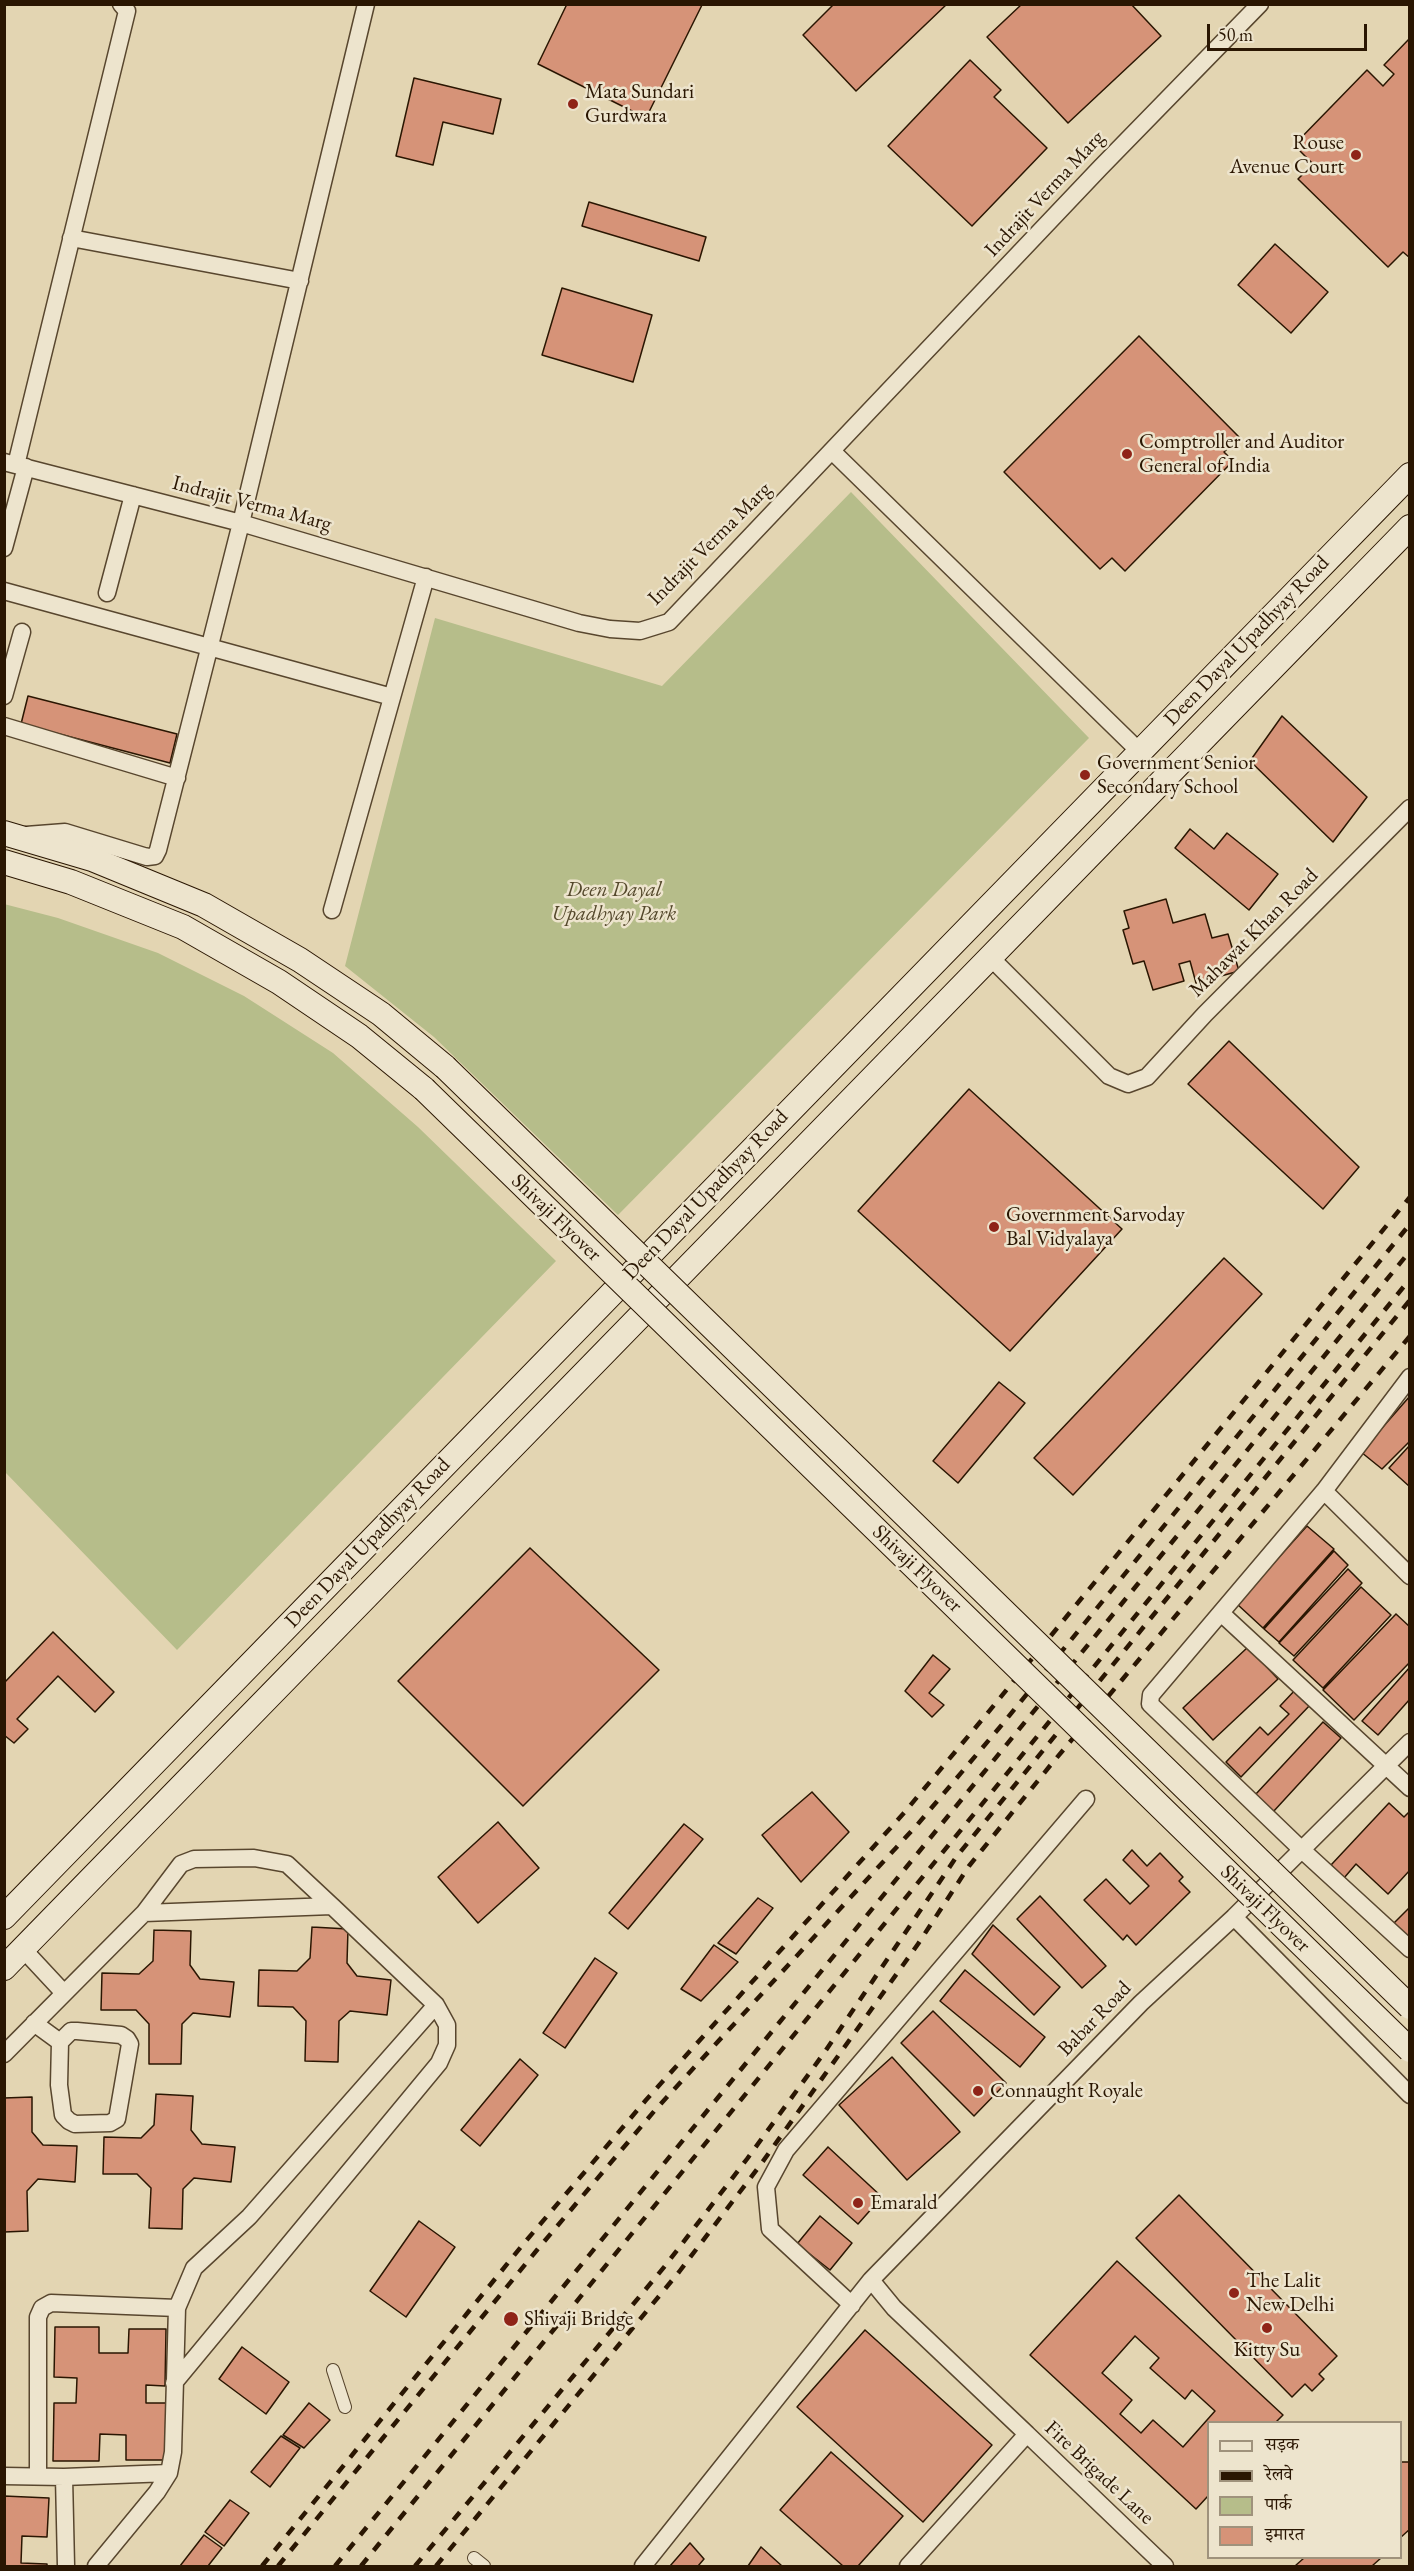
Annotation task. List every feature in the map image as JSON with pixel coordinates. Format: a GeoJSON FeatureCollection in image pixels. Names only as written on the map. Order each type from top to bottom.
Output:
{"type":"FeatureCollection","features":[{"type":"Feature","properties":{"kind":"main road","name":"Deen Dayal Upadhyay Road"},"geometry":{"type":"LineString","coordinates":[[4,1917],[1410,475]]}},
{"type":"Feature","properties":{"kind":"main road","name":"Deen Dayal Upadhyay Road"},"geometry":{"type":"LineString","coordinates":[[4,1968],[1410,527]]}},
{"type":"Feature","properties":{"kind":"main road","name":"Shivaji Flyover"},"geometry":{"type":"LineString","coordinates":[[8,834],[92,860],[204,905],[300,960],[381,1014],[445,1067],[1410,2007]]}},
{"type":"Feature","properties":{"kind":"main road","name":"Shivaji Flyover"},"geometry":{"type":"LineString","coordinates":[[4,862],[71,882],[183,927],[279,982],[359,1036],[424,1089],[1410,2050]]}},
{"type":"Feature","properties":{"kind":"street"},"geometry":{"type":"LineString","coordinates":[[4,548],[15,464],[126,11],[121,4]]}},
{"type":"Feature","properties":{"kind":"street"},"geometry":{"type":"LineString","coordinates":[[8,834],[65,832],[151,857],[158,850],[211,646],[366,4]]}},
{"type":"Feature","properties":{"kind":"street","name":"Indrajit Verma Marg"},"geometry":{"type":"LineString","coordinates":[[15,464],[241,523],[579,623],[610,629],[640,631],[669,622],[1100,168],[1260,4]]}},
{"type":"Feature","properties":{"kind":"street"},"geometry":{"type":"LineString","coordinates":[[71,238],[300,281]]}},
{"type":"Feature","properties":{"kind":"street"},"geometry":{"type":"LineString","coordinates":[[832,452],[1139,751]]}},
{"type":"Feature","properties":{"kind":"street"},"geometry":{"type":"LineString","coordinates":[[107,593],[134,495]]}},
{"type":"Feature","properties":{"kind":"street"},"geometry":{"type":"LineString","coordinates":[[332,910],[426,577]]}},
{"type":"Feature","properties":{"kind":"street"},"geometry":{"type":"LineString","coordinates":[[4,591],[392,697]]}},
{"type":"Feature","properties":{"kind":"street"},"geometry":{"type":"LineString","coordinates":[[4,696],[22,632]]}},
{"type":"Feature","properties":{"kind":"street"},"geometry":{"type":"LineString","coordinates":[[4,726],[177,778]]}},
{"type":"Feature","properties":{"kind":"street","name":"Mahawat Khan Road"},"geometry":{"type":"LineString","coordinates":[[990,957],[1109,1076],[1128,1084],[1147,1077],[1205,1014],[1410,808]]}},
{"type":"Feature","properties":{"kind":"street"},"geometry":{"type":"LineString","coordinates":[[1410,1377],[1323,1491],[1151,1695],[1150,1704],[1302,1850],[1410,1949]]}},
{"type":"Feature","properties":{"kind":"street"},"geometry":{"type":"LineString","coordinates":[[1323,1491],[1410,1576]]}},
{"type":"Feature","properties":{"kind":"street"},"geometry":{"type":"LineString","coordinates":[[1221,1613],[1410,1788]]}},
{"type":"Feature","properties":{"kind":"street","name":"Babar Road"},"geometry":{"type":"LineString","coordinates":[[643,2566],[871,2280],[1141,2003],[1234,1917],[1410,1742]]}},
{"type":"Feature","properties":{"kind":"street"},"geometry":{"type":"LineString","coordinates":[[852,2305],[770,2229],[766,2187],[786,2150],[1086,1799]]}},
{"type":"Feature","properties":{"kind":"street"},"geometry":{"type":"LineString","coordinates":[[4,2054],[63,1992],[144,1913],[181,1864],[194,1859],[254,1858],[287,1864],[436,2005],[447,2025],[447,2045],[439,2063],[174,2383]]}},
{"type":"Feature","properties":{"kind":"street"},"geometry":{"type":"LineString","coordinates":[[144,1913],[332,1906]]}},
{"type":"Feature","properties":{"kind":"street"},"geometry":{"type":"LineString","coordinates":[[1234,1917],[1410,2095]]}},
{"type":"Feature","properties":{"kind":"street"},"geometry":{"type":"LineString","coordinates":[[23,1949],[63,1992]]}},
{"type":"Feature","properties":{"kind":"street"},"geometry":{"type":"LineString","coordinates":[[96,2566],[157,2492],[169,2473],[174,2452],[177,2308],[194,2268],[249,2217],[436,2005]]}},
{"type":"Feature","properties":{"kind":"street"},"geometry":{"type":"LineString","coordinates":[[34,2023],[60,2042]]}},
{"type":"Feature","properties":{"kind":"street"},"geometry":{"type":"LineString","coordinates":[[71,2031],[121,2035],[127,2039],[130,2044],[117,2120],[110,2123],[75,2124],[63,2115],[59,2085],[60,2042],[71,2031]]}},
{"type":"Feature","properties":{"kind":"street"},"geometry":{"type":"LineString","coordinates":[[871,2280],[894,2308],[1027,2434]]}},
{"type":"Feature","properties":{"kind":"street"},"geometry":{"type":"LineString","coordinates":[[38,2476],[38,2317],[42,2308],[51,2303],[177,2308]]}},
{"type":"Feature","properties":{"kind":"street"},"geometry":{"type":"LineString","coordinates":[[333,2370],[345,2407]]}},
{"type":"Feature","properties":{"kind":"street","name":"Fire Brigade Lane"},"geometry":{"type":"LineString","coordinates":[[908,2566],[1027,2434],[1165,2566]]}},
{"type":"Feature","properties":{"kind":"street"},"geometry":{"type":"LineString","coordinates":[[4,2476],[64,2477],[169,2473]]}},
{"type":"Feature","properties":{"kind":"street"},"geometry":{"type":"LineString","coordinates":[[64,2477],[66,2566]]}},
{"type":"Feature","properties":{"kind":"green space","name":"Deen Dayal Upadhyay Park"},"geometry":{"type":"Polygon","coordinates":[[[851,492],[1089,738],[618,1215],[434,1037],[345,966],[435,618],[662,686],[851,492]]]}},
{"type":"Feature","properties":{"kind":"green space"},"geometry":{"type":"Polygon","coordinates":[[[4,904],[58,918],[158,953],[244,996],[333,1053],[418,1127],[556,1261],[177,1650],[5,1472],[4,904]]]}},
{"type":"Feature","properties":{"kind":"building"},"geometry":{"type":"Polygon","coordinates":[[[567,4],[702,5],[646,118],[538,64],[567,4]]]}},
{"type":"Feature","properties":{"kind":"building"},"geometry":{"type":"Polygon","coordinates":[[[834,4],[947,4],[856,91],[803,35],[834,4]]]}},
{"type":"Feature","properties":{"kind":"building"},"geometry":{"type":"Polygon","coordinates":[[[1022,4],[1131,4],[1161,36],[1068,123],[987,37],[1022,4]]]}},
{"type":"Feature","properties":{"kind":"building","name":"Rouse Avenue Court"},"geometry":{"type":"Polygon","coordinates":[[[1410,38],[1410,258],[1403,252],[1388,267],[1298,179],[1313,164],[1294,145],[1367,70],[1383,86],[1394,74],[1384,65],[1410,38]]]}},
{"type":"Feature","properties":{"kind":"building"},"geometry":{"type":"Polygon","coordinates":[[[970,60],[1001,90],[994,97],[1047,148],[972,226],[888,146],[970,60]]]}},
{"type":"Feature","properties":{"kind":"building"},"geometry":{"type":"Polygon","coordinates":[[[414,78],[501,99],[493,134],[443,122],[433,165],[396,156],[414,78]]]}},
{"type":"Feature","properties":{"kind":"building"},"geometry":{"type":"Polygon","coordinates":[[[589,202],[706,237],[699,261],[582,226],[589,202]]]}},
{"type":"Feature","properties":{"kind":"building"},"geometry":{"type":"Polygon","coordinates":[[[1275,244],[1328,292],[1291,333],[1238,285],[1275,244]]]}},
{"type":"Feature","properties":{"kind":"building"},"geometry":{"type":"Polygon","coordinates":[[[562,288],[652,315],[633,382],[542,355],[562,288]]]}},
{"type":"Feature","properties":{"kind":"building"},"geometry":{"type":"Polygon","coordinates":[[[1139,336],[1239,437],[1224,452],[1233,461],[1125,571],[1112,558],[1100,569],[1004,472],[1139,336]]]}},
{"type":"Feature","properties":{"kind":"building"},"geometry":{"type":"Polygon","coordinates":[[[28,696],[177,734],[170,763],[21,724],[28,696]]]}},
{"type":"Feature","properties":{"kind":"building"},"geometry":{"type":"Polygon","coordinates":[[[1282,716],[1367,797],[1333,842],[1250,761],[1282,716]]]}},
{"type":"Feature","properties":{"kind":"building"},"geometry":{"type":"Polygon","coordinates":[[[1190,829],[1214,849],[1227,833],[1278,874],[1249,910],[1175,848],[1190,829]]]}},
{"type":"Feature","properties":{"kind":"building"},"geometry":{"type":"Polygon","coordinates":[[[1166,899],[1173,923],[1205,914],[1212,938],[1228,934],[1239,971],[1196,983],[1190,961],[1179,964],[1184,981],[1153,990],[1144,961],[1133,964],[1123,930],[1129,928],[1124,911],[1166,899]]]}},
{"type":"Feature","properties":{"kind":"building"},"geometry":{"type":"Polygon","coordinates":[[[1229,1041],[1359,1167],[1323,1209],[1188,1084],[1229,1041]]]}},
{"type":"Feature","properties":{"kind":"building"},"geometry":{"type":"Polygon","coordinates":[[[969,1089],[1122,1229],[1010,1351],[858,1211],[969,1089]]]}},
{"type":"Feature","properties":{"kind":"building"},"geometry":{"type":"Polygon","coordinates":[[[1224,1258],[1262,1294],[1073,1495],[1034,1458],[1224,1258]]]}},
{"type":"Feature","properties":{"kind":"building"},"geometry":{"type":"Polygon","coordinates":[[[999,1382],[1025,1403],[958,1483],[933,1461],[999,1382]]]}},
{"type":"Feature","properties":{"kind":"building"},"geometry":{"type":"Polygon","coordinates":[[[1410,1396],[1410,1441],[1382,1469],[1361,1452],[1410,1396]]]}},
{"type":"Feature","properties":{"kind":"building"},"geometry":{"type":"Polygon","coordinates":[[[1410,1445],[1410,1487],[1389,1468],[1410,1445]]]}},
{"type":"Feature","properties":{"kind":"building"},"geometry":{"type":"Polygon","coordinates":[[[1307,1526],[1334,1549],[1263,1628],[1237,1604],[1307,1526]]]}},
{"type":"Feature","properties":{"kind":"building"},"geometry":{"type":"Polygon","coordinates":[[[530,1548],[659,1670],[523,1806],[398,1681],[530,1548]]]}},
{"type":"Feature","properties":{"kind":"building"},"geometry":{"type":"Polygon","coordinates":[[[1334,1551],[1348,1565],[1279,1642],[1264,1629],[1334,1551]]]}},
{"type":"Feature","properties":{"kind":"building"},"geometry":{"type":"Polygon","coordinates":[[[1348,1569],[1362,1583],[1294,1656],[1279,1643],[1348,1569]]]}},
{"type":"Feature","properties":{"kind":"building"},"geometry":{"type":"Polygon","coordinates":[[[1361,1587],[1391,1615],[1323,1688],[1293,1660],[1361,1587]]]}},
{"type":"Feature","properties":{"kind":"building"},"geometry":{"type":"Polygon","coordinates":[[[1396,1614],[1410,1627],[1410,1662],[1354,1720],[1323,1690],[1396,1614]]]}},
{"type":"Feature","properties":{"kind":"building"},"geometry":{"type":"Polygon","coordinates":[[[53,1632],[114,1692],[95,1712],[58,1676],[17,1719],[28,1729],[14,1743],[4,1735],[4,1683],[53,1632]]]}},
{"type":"Feature","properties":{"kind":"building"},"geometry":{"type":"Polygon","coordinates":[[[1248,1647],[1278,1679],[1213,1740],[1183,1708],[1248,1647]]]}},
{"type":"Feature","properties":{"kind":"building"},"geometry":{"type":"Polygon","coordinates":[[[933,1655],[950,1669],[929,1693],[944,1705],[932,1717],[905,1691],[933,1655]]]}},
{"type":"Feature","properties":{"kind":"building"},"geometry":{"type":"Polygon","coordinates":[[[1410,1667],[1410,1699],[1378,1735],[1362,1721],[1410,1667]]]}},
{"type":"Feature","properties":{"kind":"building"},"geometry":{"type":"Polygon","coordinates":[[[1297,1688],[1312,1703],[1241,1777],[1226,1762],[1260,1727],[1268,1735],[1289,1714],[1280,1706],[1297,1688]]]}},
{"type":"Feature","properties":{"kind":"building"},"geometry":{"type":"Polygon","coordinates":[[[1323,1722],[1341,1738],[1273,1812],[1255,1795],[1323,1722]]]}},
{"type":"Feature","properties":{"kind":"building"},"geometry":{"type":"Polygon","coordinates":[[[812,1792],[849,1832],[801,1882],[762,1835],[812,1792]]]}},
{"type":"Feature","properties":{"kind":"building"},"geometry":{"type":"Polygon","coordinates":[[[1389,1803],[1404,1817],[1410,1811],[1410,1870],[1388,1894],[1356,1864],[1344,1878],[1331,1865],[1389,1803]]]}},
{"type":"Feature","properties":{"kind":"building"},"geometry":{"type":"Polygon","coordinates":[[[498,1822],[539,1868],[478,1923],[438,1877],[498,1822]]]}},
{"type":"Feature","properties":{"kind":"building"},"geometry":{"type":"Polygon","coordinates":[[[684,1824],[703,1839],[628,1929],[609,1913],[684,1824]]]}},
{"type":"Feature","properties":{"kind":"building"},"geometry":{"type":"Polygon","coordinates":[[[1132,1850],[1147,1866],[1160,1853],[1183,1877],[1179,1881],[1190,1892],[1136,1945],[1127,1935],[1123,1940],[1084,1900],[1106,1879],[1130,1904],[1149,1886],[1123,1860],[1132,1850]]]}},
{"type":"Feature","properties":{"kind":"building"},"geometry":{"type":"Polygon","coordinates":[[[1040,1896],[1106,1966],[1082,1988],[1017,1919],[1040,1896]]]}},
{"type":"Feature","properties":{"kind":"building"},"geometry":{"type":"Polygon","coordinates":[[[758,1898],[773,1908],[736,1954],[718,1943],[758,1898]]]}},
{"type":"Feature","properties":{"kind":"building"},"geometry":{"type":"Polygon","coordinates":[[[1410,1907],[1410,1942],[1392,1925],[1410,1907]]]}},
{"type":"Feature","properties":{"kind":"building"},"geometry":{"type":"Polygon","coordinates":[[[993,1925],[1060,1987],[1034,2015],[972,1954],[993,1925]]]}},
{"type":"Feature","properties":{"kind":"building"},"geometry":{"type":"Polygon","coordinates":[[[312,1927],[348,1929],[347,1963],[357,1976],[391,1980],[387,2015],[350,2011],[339,2021],[338,2062],[305,2061],[306,2021],[293,2007],[258,2006],[259,1970],[297,1971],[310,1958],[312,1927]]]}},
{"type":"Feature","properties":{"kind":"building"},"geometry":{"type":"Polygon","coordinates":[[[154,1930],[191,1931],[190,1965],[200,1979],[234,1982],[230,2017],[193,2013],[182,2024],[181,2064],[149,2064],[149,2024],[136,2010],[101,2010],[102,1973],[139,1974],[153,1961],[154,1930]]]}},
{"type":"Feature","properties":{"kind":"building"},"geometry":{"type":"Polygon","coordinates":[[[714,1945],[738,1962],[701,2001],[681,1989],[714,1945]]]}},
{"type":"Feature","properties":{"kind":"building"},"geometry":{"type":"Polygon","coordinates":[[[595,1958],[617,1973],[565,2048],[543,2033],[595,1958]]]}},
{"type":"Feature","properties":{"kind":"building"},"geometry":{"type":"Polygon","coordinates":[[[965,1970],[1045,2037],[1020,2067],[940,2001],[965,1970]]]}},
{"type":"Feature","properties":{"kind":"building"},"geometry":{"type":"Polygon","coordinates":[[[933,2011],[1006,2083],[974,2116],[901,2043],[933,2011]]]}},
{"type":"Feature","properties":{"kind":"building"},"geometry":{"type":"Polygon","coordinates":[[[892,2057],[960,2132],[907,2180],[839,2105],[892,2057]]]}},
{"type":"Feature","properties":{"kind":"building"},"geometry":{"type":"Polygon","coordinates":[[[520,2059],[538,2075],[480,2146],[461,2130],[520,2059]]]}},
{"type":"Feature","properties":{"kind":"building"},"geometry":{"type":"Polygon","coordinates":[[[156,2094],[193,2096],[191,2130],[202,2144],[235,2147],[231,2182],[194,2178],[183,2189],[182,2229],[149,2228],[151,2188],[137,2174],[103,2174],[104,2137],[141,2138],[154,2125],[156,2094]]]}},
{"type":"Feature","properties":{"kind":"building"},"geometry":{"type":"Polygon","coordinates":[[[32,2097],[32,2132],[43,2145],[77,2146],[75,2182],[38,2179],[27,2191],[28,2231],[4,2232],[4,2098],[32,2097]]]}},
{"type":"Feature","properties":{"kind":"building"},"geometry":{"type":"Polygon","coordinates":[[[828,2147],[882,2197],[858,2224],[803,2175],[828,2147]]]}},
{"type":"Feature","properties":{"kind":"building"},"geometry":{"type":"Polygon","coordinates":[[[1179,2195],[1337,2356],[1319,2374],[1324,2379],[1312,2391],[1305,2384],[1292,2397],[1136,2238],[1179,2195]]]}},
{"type":"Feature","properties":{"kind":"building"},"geometry":{"type":"Polygon","coordinates":[[[820,2216],[852,2243],[830,2270],[797,2244],[820,2216]]]}},
{"type":"Feature","properties":{"kind":"building"},"geometry":{"type":"Polygon","coordinates":[[[419,2221],[455,2247],[406,2317],[370,2291],[419,2221]]]}},
{"type":"Feature","properties":{"kind":"building"},"geometry":{"type":"Polygon","coordinates":[[[1117,2261],[1283,2415],[1277,2421],[1207,2421],[1207,2497],[1196,2509],[1030,2355],[1117,2261]],[[1135,2336],[1102,2373],[1132,2400],[1120,2414],[1141,2433],[1153,2420],[1183,2447],[1215,2411],[1192,2390],[1185,2399],[1150,2368],[1159,2358],[1135,2336]]]}},
{"type":"Feature","properties":{"kind":"building"},"geometry":{"type":"Polygon","coordinates":[[[55,2327],[99,2327],[99,2353],[128,2353],[129,2329],[166,2329],[165,2386],[146,2385],[146,2403],[166,2403],[165,2460],[126,2460],[126,2435],[100,2434],[99,2461],[53,2461],[54,2403],[76,2403],[77,2378],[54,2377],[55,2327]]]}},
{"type":"Feature","properties":{"kind":"building"},"geometry":{"type":"Polygon","coordinates":[[[865,2330],[992,2445],[923,2522],[797,2407],[865,2330]]]}},
{"type":"Feature","properties":{"kind":"building"},"geometry":{"type":"Polygon","coordinates":[[[242,2347],[289,2382],[266,2414],[219,2379],[242,2347]]]}},
{"type":"Feature","properties":{"kind":"building"},"geometry":{"type":"Polygon","coordinates":[[[309,2403],[330,2420],[304,2448],[283,2435],[309,2403]]]}},
{"type":"Feature","properties":{"kind":"building"},"geometry":{"type":"Polygon","coordinates":[[[281,2436],[300,2448],[270,2487],[251,2472],[281,2436]]]}},
{"type":"Feature","properties":{"kind":"building"},"geometry":{"type":"Polygon","coordinates":[[[831,2452],[903,2516],[858,2566],[843,2566],[780,2510],[831,2452]]]}},
{"type":"Feature","properties":{"kind":"building"},"geometry":{"type":"Polygon","coordinates":[[[1402,2462],[1410,2462],[1410,2529],[1402,2536],[1402,2462]]]}},
{"type":"Feature","properties":{"kind":"building"},"geometry":{"type":"Polygon","coordinates":[[[4,2496],[49,2498],[47,2537],[22,2536],[21,2563],[47,2564],[47,2566],[4,2566],[4,2496]]]}},
{"type":"Feature","properties":{"kind":"building"},"geometry":{"type":"Polygon","coordinates":[[[230,2500],[249,2513],[224,2546],[205,2532],[230,2500]]]}},
{"type":"Feature","properties":{"kind":"building"},"geometry":{"type":"Polygon","coordinates":[[[204,2535],[222,2548],[208,2566],[180,2566],[204,2535]]]}},
{"type":"Feature","properties":{"kind":"building"},"geometry":{"type":"Polygon","coordinates":[[[690,2543],[704,2559],[698,2566],[670,2566],[690,2543]]]}},
{"type":"Feature","properties":{"kind":"building"},"geometry":{"type":"Polygon","coordinates":[[[761,2547],[782,2566],[748,2566],[761,2547]]]}},
{"type":"Feature","properties":{"kind":"building"},"geometry":{"type":"Polygon","coordinates":[[[1303,2559],[1380,2559],[1372,2566],[1295,2566],[1303,2559]]]}},
{"type":"Feature","properties":{"kind":"railway"},"geometry":{"type":"LineString","coordinates":[[262,2566],[525,2242],[646,2100],[903,1814],[1410,1197]]}},
{"type":"Feature","properties":{"kind":"railway"},"geometry":{"type":"LineString","coordinates":[[278,2566],[537,2250],[656,2109],[917,1825],[1000,1727],[1410,1224]]}},
{"type":"Feature","properties":{"kind":"railway"},"geometry":{"type":"LineString","coordinates":[[335,2566],[1410,1251]]}},
{"type":"Feature","properties":{"kind":"railway"},"geometry":{"type":"LineString","coordinates":[[361,2566],[1410,1279]]}},
{"type":"Feature","properties":{"kind":"railway"},"geometry":{"type":"LineString","coordinates":[[415,2566],[665,2266],[747,2159],[824,2053],[957,1856],[1410,1300]]}},
{"type":"Feature","properties":{"kind":"railway"},"geometry":{"type":"LineString","coordinates":[[436,2566],[679,2272],[761,2164],[918,1944],[969,1866],[1049,1767],[1410,1336]]}},
{"type":"Feature","properties":{"kind":"place","name":"Mata Sundari Gurdwara"},"geometry":{"type":"Point","coordinates":[573,104]}},
{"type":"Feature","properties":{"kind":"place","name":"Rouse Avenue Court"},"geometry":{"type":"Point","coordinates":[1356,155]}},
{"type":"Feature","properties":{"kind":"place","name":"Comptroller and Auditor General of India"},"geometry":{"type":"Point","coordinates":[1127,454]}},
{"type":"Feature","properties":{"kind":"place","name":"Government Senior Secondary School"},"geometry":{"type":"Point","coordinates":[1085,775]}},
{"type":"Feature","properties":{"kind":"place","name":"Government Sarvoday Bal Vidyalaya"},"geometry":{"type":"Point","coordinates":[994,1227]}},
{"type":"Feature","properties":{"kind":"place","name":"Connaught Royale"},"geometry":{"type":"Point","coordinates":[978,2091]}},
{"type":"Feature","properties":{"kind":"place","name":"Emarald"},"geometry":{"type":"Point","coordinates":[858,2203]}},
{"type":"Feature","properties":{"kind":"place","name":"The Lalit New Delhi"},"geometry":{"type":"Point","coordinates":[1234,2293]}},
{"type":"Feature","properties":{"kind":"place","name":"Shivaji Bridge"},"geometry":{"type":"Point","coordinates":[511,2319]}},
{"type":"Feature","properties":{"kind":"place","name":"Kitty Su"},"geometry":{"type":"Point","coordinates":[1267,2328]}}]}
